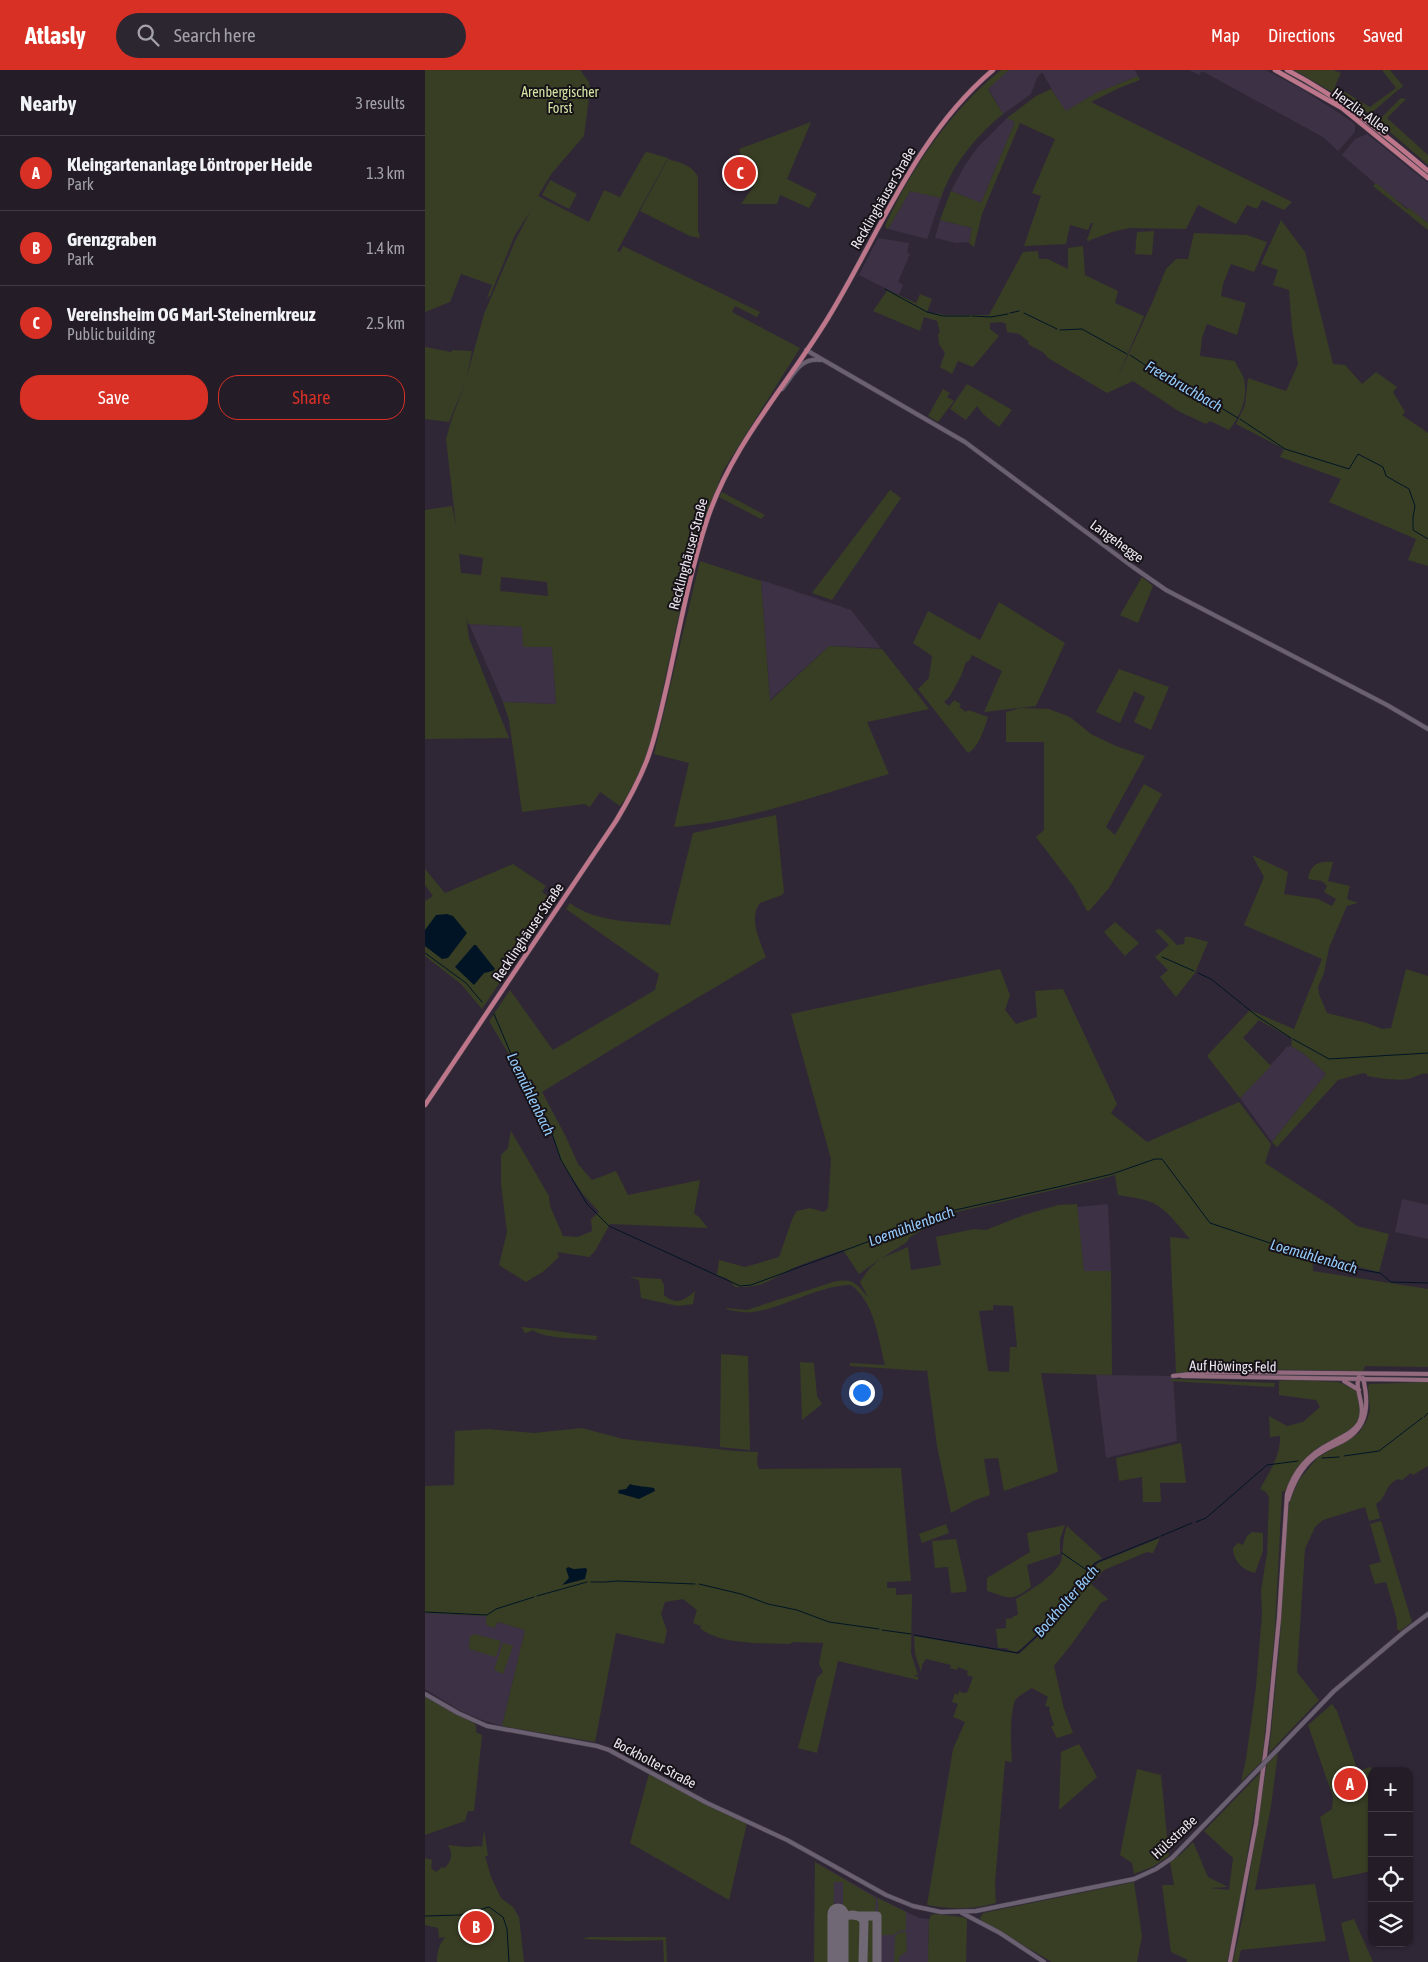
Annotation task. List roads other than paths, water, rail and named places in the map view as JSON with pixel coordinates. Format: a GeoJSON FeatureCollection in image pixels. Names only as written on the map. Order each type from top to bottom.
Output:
{"type":"FeatureCollection","features":[{"type":"Feature","properties":{"kind":"main road","name":"Recklinghäuser Straße"},"geometry":{"type":"LineString","coordinates":[[425,1105],[616,821],[641,775],[657,726],[697,556],[711,509],[732,461],[836,305],[897,192],[922,151],[961,99],[993,70]]}},
{"type":"Feature","properties":{"kind":"main road","name":"Herzlia-Allee"},"geometry":{"type":"LineString","coordinates":[[1275,70],[1342,108],[1428,178]]}},
{"type":"Feature","properties":{"kind":"main road","name":"Herzlia-Allee"},"geometry":{"type":"LineString","coordinates":[[1287,70],[1331,95],[1362,117],[1428,171]]}},
{"type":"Feature","properties":{"kind":"main road","name":"Auf Höwings Feld"},"geometry":{"type":"LineString","coordinates":[[1428,1374],[1208,1372],[1173,1376],[1428,1380]]}},
{"type":"Feature","properties":{"kind":"main road"},"geometry":{"type":"LineString","coordinates":[[1230,1962],[1256,1824],[1267,1741],[1279,1618],[1285,1515],[1289,1486],[1300,1467],[1319,1449],[1349,1432],[1359,1422],[1362,1410],[1357,1379],[1360,1374],[1363,1379],[1367,1409],[1360,1427],[1353,1435],[1320,1453],[1305,1466],[1293,1486],[1285,1515]]}},
{"type":"Feature","properties":{"kind":"main road"},"geometry":{"type":"LineString","coordinates":[[1339,1379],[1352,1384],[1359,1390]]}},
{"type":"Feature","properties":{"kind":"street","name":"Langehegge"},"geometry":{"type":"LineString","coordinates":[[806,350],[937,424],[965,442],[1133,568],[1166,590],[1387,705],[1428,729]]}},
{"type":"Feature","properties":{"kind":"street"},"geometry":{"type":"LineString","coordinates":[[775,395],[781,392],[804,362],[814,359],[823,360]]}},
{"type":"Feature","properties":{"kind":"street","name":"Hülsstraße"},"geometry":{"type":"LineString","coordinates":[[864,1883],[886,1895],[913,1906],[941,1912],[962,1913],[976,1912],[1135,1879],[1156,1869],[1172,1858],[1334,1692],[1428,1614]]}},
{"type":"Feature","properties":{"kind":"street","name":"Bockholter Straße"},"geometry":{"type":"LineString","coordinates":[[425,1694],[458,1714],[487,1726],[597,1746],[609,1750],[707,1803],[787,1840],[864,1883]]}},
{"type":"Feature","properties":{"kind":"street"},"geometry":{"type":"LineString","coordinates":[[976,1912],[977,1920]]}},
{"type":"Feature","properties":{"kind":"street"},"geometry":{"type":"LineString","coordinates":[[962,1913],[977,1920],[1044,1962]]}},
{"type":"Feature","properties":{"kind":"water"},"geometry":{"type":"Polygon","coordinates":[[[447,914],[453,916],[467,933],[448,958],[442,959],[425,946],[425,930],[436,915],[447,914]]]}},
{"type":"Feature","properties":{"kind":"water"},"geometry":{"type":"Polygon","coordinates":[[[476,945],[495,969],[484,973],[474,985],[455,967],[476,945]]]}},
{"type":"Feature","properties":{"kind":"water"},"geometry":{"type":"Polygon","coordinates":[[[630,1484],[654,1488],[655,1491],[639,1499],[618,1493],[619,1490],[626,1489],[630,1484]]]}},
{"type":"Feature","properties":{"kind":"water"},"geometry":{"type":"Polygon","coordinates":[[[568,1567],[574,1569],[586,1568],[585,1579],[562,1585],[569,1578],[566,1569],[568,1567]]]}},
{"type":"Feature","properties":{"kind":"waterway","name":"Freerbruchbach"},"geometry":{"type":"LineString","coordinates":[[885,289],[927,312],[943,316],[970,316]]}},
{"type":"Feature","properties":{"kind":"waterway","name":"Freerbruchbach"},"geometry":{"type":"LineString","coordinates":[[1010,313],[1019,311]]}},
{"type":"Feature","properties":{"kind":"waterway","name":"Freerbruchbach"},"geometry":{"type":"LineString","coordinates":[[1024,313],[1057,329]]}},
{"type":"Feature","properties":{"kind":"waterway","name":"Freerbruchbach"},"geometry":{"type":"LineString","coordinates":[[972,316],[991,317],[1008,314]]}},
{"type":"Feature","properties":{"kind":"waterway","name":"Freerbruchbach"},"geometry":{"type":"LineString","coordinates":[[1060,330],[1082,329],[1127,354]]}},
{"type":"Feature","properties":{"kind":"waterway","name":"Freerbruchbach"},"geometry":{"type":"LineString","coordinates":[[1130,355],[1154,371],[1186,387],[1238,418]]}},
{"type":"Feature","properties":{"kind":"waterway","name":"Freerbruchbach"},"geometry":{"type":"LineString","coordinates":[[1240,419],[1285,449],[1349,469],[1358,454],[1383,467],[1386,476],[1409,489],[1415,506],[1413,530],[1428,539]]}},
{"type":"Feature","properties":{"kind":"waterway","name":"Loemühlenbach"},"geometry":{"type":"LineString","coordinates":[[425,953],[466,983],[482,1002]]}},
{"type":"Feature","properties":{"kind":"waterway"},"geometry":{"type":"LineString","coordinates":[[1162,957],[1194,971]]}},
{"type":"Feature","properties":{"kind":"waterway"},"geometry":{"type":"LineString","coordinates":[[1198,973],[1211,979],[1257,1016],[1291,1038]]}},
{"type":"Feature","properties":{"kind":"waterway","name":"Loemühlenbach"},"geometry":{"type":"LineString","coordinates":[[494,1014],[522,1080],[548,1122],[561,1160],[587,1204],[609,1226],[740,1286],[751,1285],[951,1211],[1112,1174],[1155,1159],[1162,1159],[1210,1223],[1339,1266],[1380,1273],[1391,1282],[1428,1283]]}},
{"type":"Feature","properties":{"kind":"waterway"},"geometry":{"type":"LineString","coordinates":[[1293,1039],[1329,1059],[1428,1053]]}},
{"type":"Feature","properties":{"kind":"waterway","name":"Bockholter Bach"},"geometry":{"type":"LineString","coordinates":[[1424,1417],[1428,1413]]}},
{"type":"Feature","properties":{"kind":"waterway","name":"Bockholter Bach"},"geometry":{"type":"LineString","coordinates":[[1344,1456],[1379,1451],[1422,1418]]}},
{"type":"Feature","properties":{"kind":"waterway","name":"Bockholter Bach"},"geometry":{"type":"LineString","coordinates":[[1322,1458],[1339,1457]]}},
{"type":"Feature","properties":{"kind":"waterway","name":"Bockholter Bach"},"geometry":{"type":"LineString","coordinates":[[1196,1522],[1206,1518],[1267,1465],[1298,1461]]}},
{"type":"Feature","properties":{"kind":"waterway","name":"Bockholter Bach"},"geometry":{"type":"LineString","coordinates":[[1161,1536],[1192,1523]]}},
{"type":"Feature","properties":{"kind":"waterway","name":"Bockholter Bach"},"geometry":{"type":"LineString","coordinates":[[914,1635],[1018,1653],[1052,1622],[1095,1563],[1159,1537]]}},
{"type":"Feature","properties":{"kind":"waterway"},"geometry":{"type":"LineString","coordinates":[[1062,1553],[1088,1571]]}},
{"type":"Feature","properties":{"kind":"waterway","name":"Bockholter Bach"},"geometry":{"type":"LineString","coordinates":[[537,1596],[587,1582]]}},
{"type":"Feature","properties":{"kind":"waterway","name":"Bockholter Bach"},"geometry":{"type":"LineString","coordinates":[[591,1582],[604,1582]]}},
{"type":"Feature","properties":{"kind":"waterway","name":"Bockholter Bach"},"geometry":{"type":"LineString","coordinates":[[605,1582],[695,1584]]}},
{"type":"Feature","properties":{"kind":"waterway","name":"Bockholter Bach"},"geometry":{"type":"LineString","coordinates":[[699,1584],[741,1594],[768,1604],[797,1610],[829,1622],[879,1629]]}},
{"type":"Feature","properties":{"kind":"waterway","name":"Bockholter Bach"},"geometry":{"type":"LineString","coordinates":[[425,1612],[487,1615],[496,1609],[534,1597]]}},
{"type":"Feature","properties":{"kind":"waterway","name":"Bockholter Bach"},"geometry":{"type":"LineString","coordinates":[[882,1630],[911,1634]]}},
{"type":"Feature","properties":{"kind":"waterway"},"geometry":{"type":"LineString","coordinates":[[425,1916],[460,1915],[489,1907],[503,1917],[507,1929],[509,1962]]}},
{"type":"Feature","properties":{"kind":"place","name":"Vereinsheim OG Marl-Steinernkreuz"},"geometry":{"type":"Point","coordinates":[740,173]}},
{"type":"Feature","properties":{"kind":"place","name":"Kleingartenanlage Löntroper Heide"},"geometry":{"type":"Point","coordinates":[1350,1784]}},
{"type":"Feature","properties":{"kind":"place","name":"Grenzgraben"},"geometry":{"type":"Point","coordinates":[476,1927]}},
{"type":"Feature","properties":{"kind":"park label","name":"Arenbergischer Forst"},"geometry":{"type":"Point","coordinates":[560,100]}}]}
